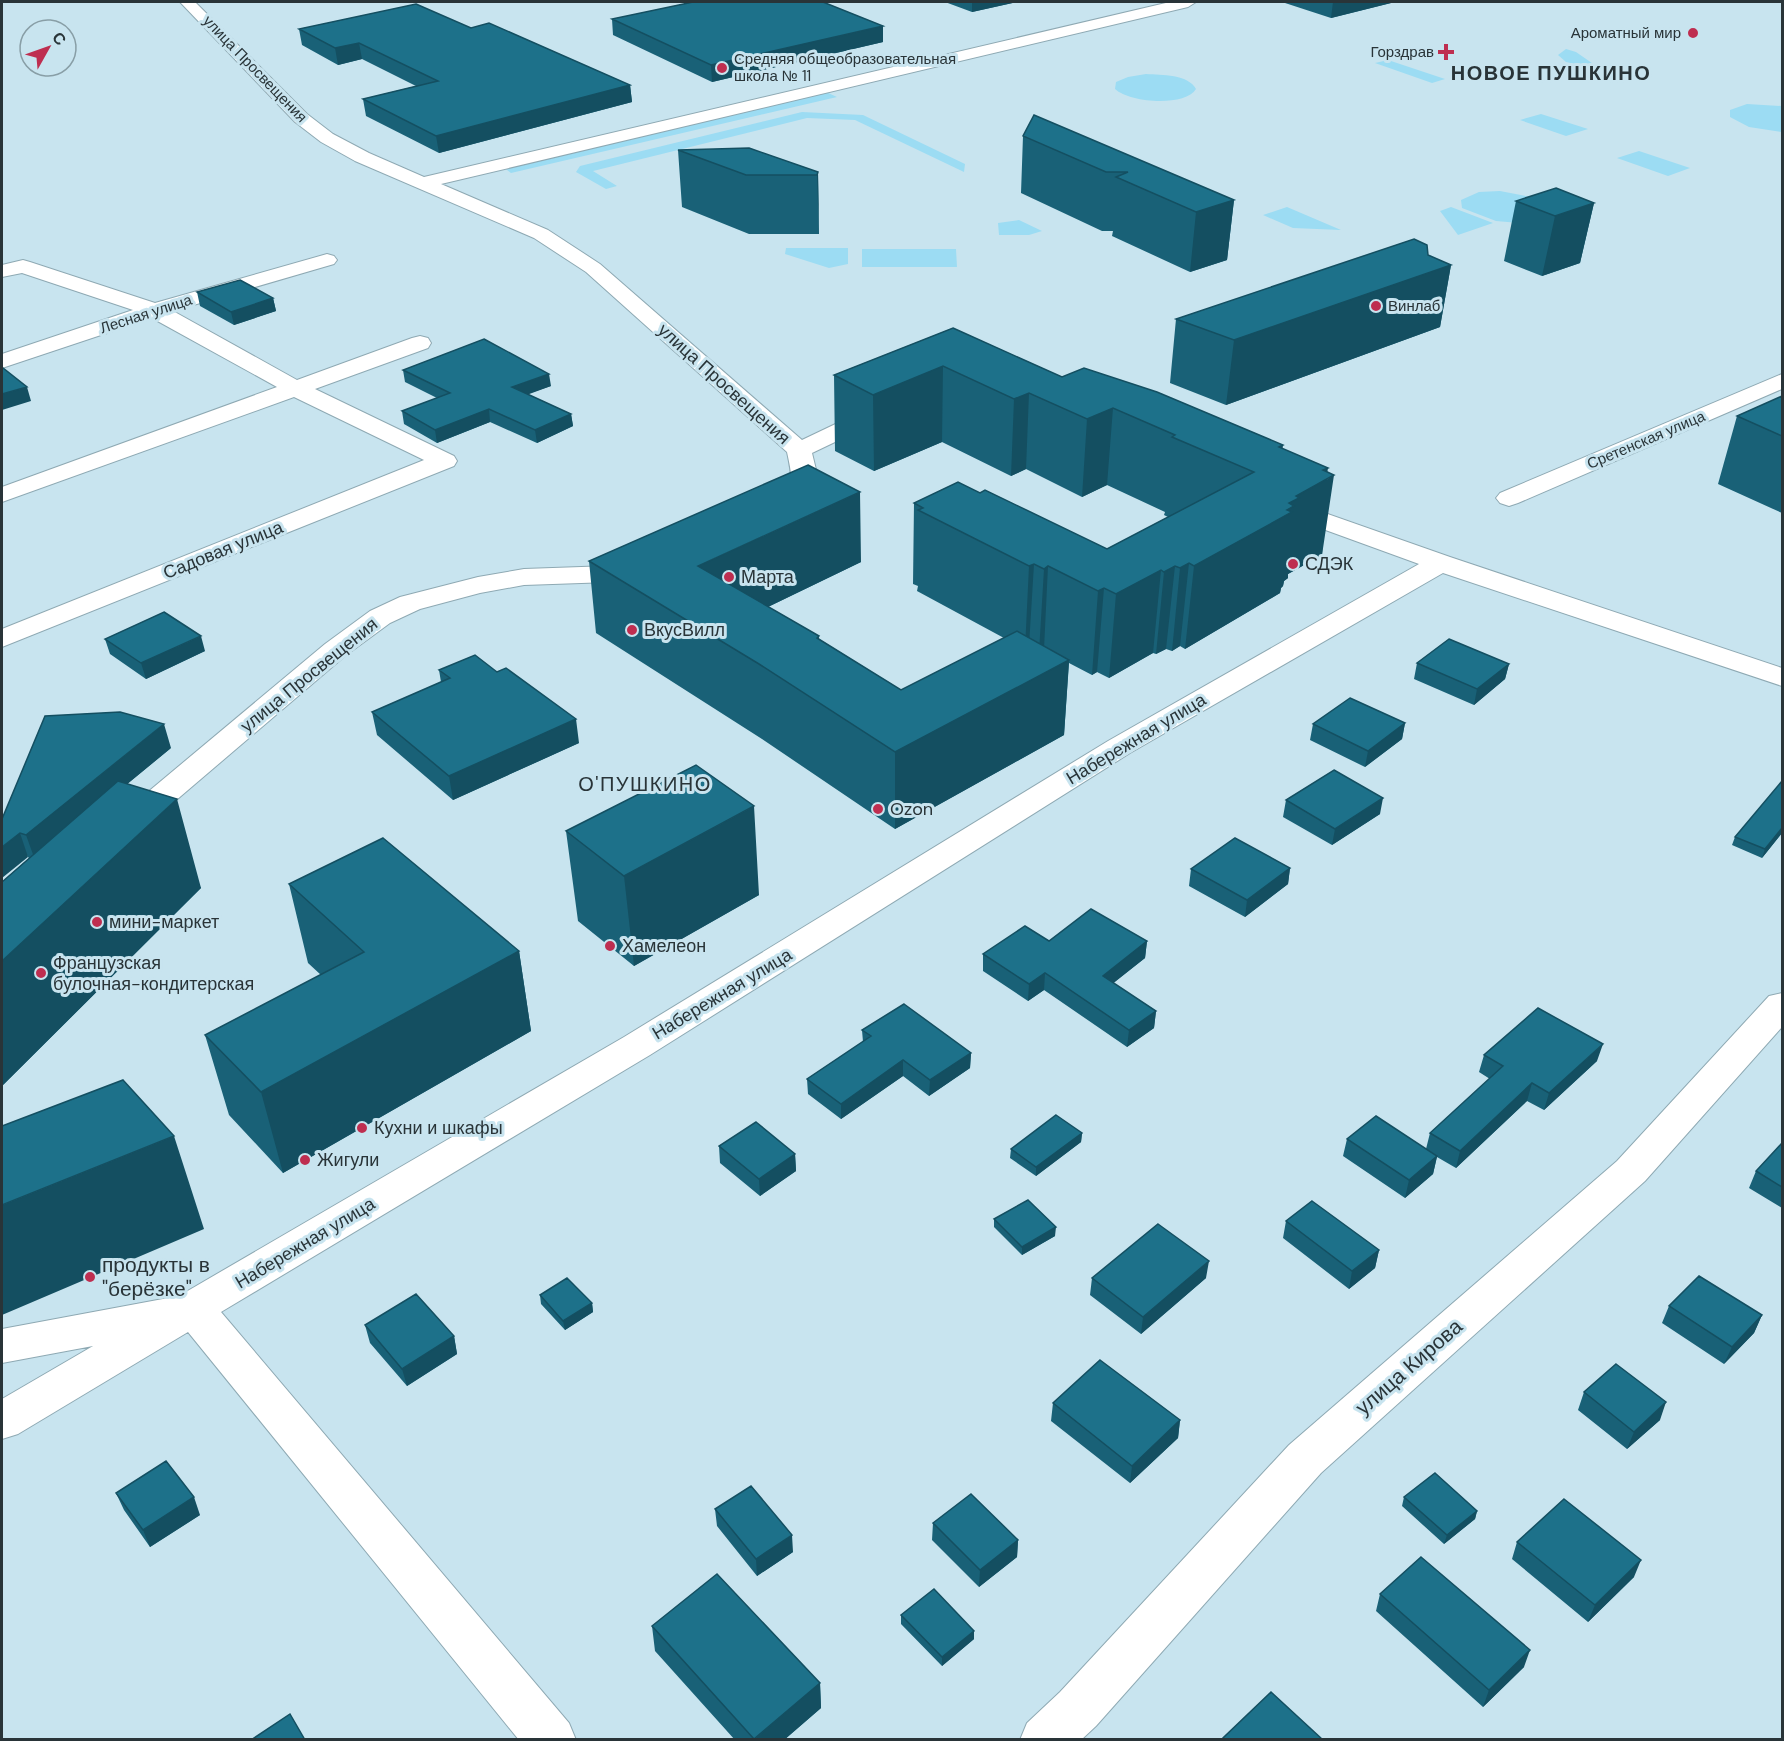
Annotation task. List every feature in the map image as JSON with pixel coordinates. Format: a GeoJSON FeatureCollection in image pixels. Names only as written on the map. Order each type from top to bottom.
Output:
{"type":"FeatureCollection","features":[{"type":"Feature","properties":{"kind":"street","name":"улица Просвещения"},"geometry":{"type":"LineString","coordinates":[[187,2],[301,118],[327,138],[421,183],[541,234],[593,268],[799,450],[805,478],[797,503],[768,519]]}},
{"type":"Feature","properties":{"kind":"street"},"geometry":{"type":"LineString","coordinates":[[421,183],[1188,2]]}},
{"type":"Feature","properties":{"kind":"street","name":"Лесная улица"},"geometry":{"type":"LineString","coordinates":[[2,361],[154,310],[327,260]]}},
{"type":"Feature","properties":{"kind":"street"},"geometry":{"type":"LineString","coordinates":[[2,271],[23,266],[154,310],[295,388]]}},
{"type":"Feature","properties":{"kind":"street"},"geometry":{"type":"LineString","coordinates":[[2,495],[420,343]]}},
{"type":"Feature","properties":{"kind":"street","name":"Сретенская улица"},"geometry":{"type":"LineString","coordinates":[[1509,498],[1782,381]]}},
{"type":"Feature","properties":{"kind":"street","name":"Садовая улица"},"geometry":{"type":"LineString","coordinates":[[2,639],[445,461],[295,388]]}},
{"type":"Feature","properties":{"kind":"street"},"geometry":{"type":"LineString","coordinates":[[799,450],[899,403]]}},
{"type":"Feature","properties":{"kind":"street"},"geometry":{"type":"LineString","coordinates":[[1265,500],[1441,563],[1782,677]]}},
{"type":"Feature","properties":{"kind":"street","name":"улица Просвещения"},"geometry":{"type":"LineString","coordinates":[[104,845],[335,650],[380,617],[410,603],[478,585],[524,578],[610,574],[660,563]]}},
{"type":"Feature","properties":{"kind":"street","name":"Набережная улица"},"geometry":{"type":"LineString","coordinates":[[2,1421],[194,1310],[637,1046],[1119,747],[1441,563]]}},
{"type":"Feature","properties":{"kind":"street","name":"улица Кирова"},"geometry":{"type":"LineString","coordinates":[[1045,1740],[1078,1710],[1305,1459],[1631,1171],[1782,1005]]}},
{"type":"Feature","properties":{"kind":"street"},"geometry":{"type":"LineString","coordinates":[[2,1346],[194,1310],[551,1740]]}},
{"type":"Feature","properties":{"kind":"shaded area"},"geometry":{"type":"Polygon","coordinates":[[[1566,49],[1576,52],[1602,70],[1566,62],[1558,55],[1566,49]]]}},
{"type":"Feature","properties":{"kind":"shaded area"},"geometry":{"type":"Polygon","coordinates":[[[1388,60],[1445,79],[1432,83],[1375,63],[1388,60]]]}},
{"type":"Feature","properties":{"kind":"shaded area"},"geometry":{"type":"Polygon","coordinates":[[[1146,74],[1181,78],[1187,80],[1196,89],[1181,99],[1157,101],[1132,97],[1115,89],[1116,82],[1146,74]]]}},
{"type":"Feature","properties":{"kind":"shaded area"},"geometry":{"type":"Polygon","coordinates":[[[826,92],[837,97],[511,173],[503,167],[826,92]]]}},
{"type":"Feature","properties":{"kind":"shaded area"},"geometry":{"type":"Polygon","coordinates":[[[1747,104],[1782,106],[1782,132],[1749,127],[1730,117],[1730,110],[1747,104]]]}},
{"type":"Feature","properties":{"kind":"shaded area"},"geometry":{"type":"Polygon","coordinates":[[[802,112],[863,115],[965,164],[964,172],[855,120],[807,118],[593,171],[617,186],[606,189],[576,172],[580,166],[802,112]]]}},
{"type":"Feature","properties":{"kind":"shaded area"},"geometry":{"type":"Polygon","coordinates":[[[1541,114],[1588,129],[1566,136],[1520,120],[1541,114]]]}},
{"type":"Feature","properties":{"kind":"shaded area"},"geometry":{"type":"Polygon","coordinates":[[[1639,151],[1690,168],[1668,176],[1617,158],[1639,151]]]}},
{"type":"Feature","properties":{"kind":"shaded area"},"geometry":{"type":"Polygon","coordinates":[[[1500,191],[1531,197],[1519,223],[1496,221],[1462,208],[1461,200],[1479,192],[1500,191]]]}},
{"type":"Feature","properties":{"kind":"shaded area"},"geometry":{"type":"Polygon","coordinates":[[[1287,207],[1341,230],[1293,228],[1263,215],[1287,207]]]}},
{"type":"Feature","properties":{"kind":"shaded area"},"geometry":{"type":"Polygon","coordinates":[[[1451,207],[1493,223],[1458,235],[1440,211],[1451,207]]]}},
{"type":"Feature","properties":{"kind":"shaded area"},"geometry":{"type":"Polygon","coordinates":[[[1019,220],[1042,231],[1029,235],[999,235],[998,223],[1019,220]]]}},
{"type":"Feature","properties":{"kind":"shaded area"},"geometry":{"type":"Polygon","coordinates":[[[786,248],[848,248],[848,264],[829,268],[785,254],[786,248]]]}},
{"type":"Feature","properties":{"kind":"shaded area"},"geometry":{"type":"Polygon","coordinates":[[[862,249],[956,249],[957,267],[862,267],[862,249]]]}},
{"type":"Feature","properties":{"kind":"building"},"geometry":{"type":"Polygon","coordinates":[[[693,2],[823,2],[883,26],[711,65],[612,19],[693,2]]]}},
{"type":"Feature","properties":{"kind":"building"},"geometry":{"type":"Polygon","coordinates":[[[416,4],[471,28],[489,23],[630,85],[436,136],[363,99],[438,81],[359,43],[335,48],[299,29],[416,4]]]}},
{"type":"Feature","properties":{"kind":"building"},"geometry":{"type":"Polygon","coordinates":[[[1034,115],[1234,200],[1196,212],[1116,177],[1128,172],[1106,172],[1023,136],[1034,115]]]}},
{"type":"Feature","properties":{"kind":"building"},"geometry":{"type":"Polygon","coordinates":[[[749,148],[818,172],[817,175],[746,175],[678,150],[749,148]]]}},
{"type":"Feature","properties":{"kind":"building"},"geometry":{"type":"Polygon","coordinates":[[[1556,188],[1594,203],[1555,216],[1516,201],[1556,188]]]}},
{"type":"Feature","properties":{"kind":"building"},"geometry":{"type":"Polygon","coordinates":[[[1414,239],[1427,245],[1428,255],[1451,265],[1234,340],[1176,319],[1414,239]]]}},
{"type":"Feature","properties":{"kind":"building"},"geometry":{"type":"Polygon","coordinates":[[[240,280],[273,298],[231,312],[197,292],[240,280]]]}},
{"type":"Feature","properties":{"kind":"building"},"geometry":{"type":"Polygon","coordinates":[[[953,328],[1062,377],[1084,368],[1157,392],[1283,445],[1279,447],[1328,468],[1323,470],[1334,475],[1296,496],[1299,498],[1289,503],[1294,506],[1287,510],[1292,512],[1194,566],[1189,563],[1180,568],[1175,566],[1164,572],[1161,570],[1116,594],[1104,588],[1098,591],[1048,566],[1044,569],[1034,564],[1029,566],[918,510],[923,508],[914,503],[958,482],[980,493],[985,490],[1107,549],[1254,472],[1172,437],[1175,435],[1113,408],[1087,419],[1029,393],[1014,399],[943,366],[873,395],[834,375],[953,328]]]}},
{"type":"Feature","properties":{"kind":"building"},"geometry":{"type":"Polygon","coordinates":[[[484,339],[549,374],[512,387],[571,414],[535,430],[489,409],[435,430],[402,411],[450,393],[403,370],[484,339]]]}},
{"type":"Feature","properties":{"kind":"building"},"geometry":{"type":"Polygon","coordinates":[[[3,368],[27,387],[2,394],[3,368]]]}},
{"type":"Feature","properties":{"kind":"building"},"geometry":{"type":"Polygon","coordinates":[[[1782,396],[1782,436],[1737,416],[1782,396]]]}},
{"type":"Feature","properties":{"kind":"building"},"geometry":{"type":"Polygon","coordinates":[[[808,465],[860,492],[698,566],[819,636],[817,638],[901,690],[1017,631],[1069,660],[895,752],[759,664],[589,561],[808,465]]]}},
{"type":"Feature","properties":{"kind":"building"},"geometry":{"type":"Polygon","coordinates":[[[164,612],[201,636],[141,663],[105,639],[164,612]]]}},
{"type":"Feature","properties":{"kind":"building"},"geometry":{"type":"Polygon","coordinates":[[[1449,639],[1509,664],[1477,689],[1417,663],[1449,639]]]}},
{"type":"Feature","properties":{"kind":"building"},"geometry":{"type":"Polygon","coordinates":[[[475,655],[497,672],[506,668],[576,719],[449,776],[372,712],[450,678],[439,670],[475,655]]]}},
{"type":"Feature","properties":{"kind":"building"},"geometry":{"type":"Polygon","coordinates":[[[1350,698],[1405,723],[1368,751],[1313,724],[1350,698]]]}},
{"type":"Feature","properties":{"kind":"building"},"geometry":{"type":"Polygon","coordinates":[[[120,712],[164,724],[26,835],[20,833],[2,847],[2,819],[45,716],[120,712]]]}},
{"type":"Feature","properties":{"kind":"building"},"geometry":{"type":"Polygon","coordinates":[[[696,765],[754,806],[624,876],[566,831],[696,765]]]}},
{"type":"Feature","properties":{"kind":"building"},"geometry":{"type":"Polygon","coordinates":[[[1334,770],[1383,798],[1335,829],[1286,800],[1334,770]]]}},
{"type":"Feature","properties":{"kind":"building"},"geometry":{"type":"Polygon","coordinates":[[[118,781],[177,799],[2,961],[2,882],[118,781]]]}},
{"type":"Feature","properties":{"kind":"building"},"geometry":{"type":"Polygon","coordinates":[[[1782,781],[1782,828],[1765,849],[1735,837],[1782,781]]]}},
{"type":"Feature","properties":{"kind":"building"},"geometry":{"type":"Polygon","coordinates":[[[383,838],[519,951],[261,1092],[205,1035],[364,952],[289,884],[383,838]]]}},
{"type":"Feature","properties":{"kind":"building"},"geometry":{"type":"Polygon","coordinates":[[[1235,838],[1290,868],[1247,900],[1191,869],[1235,838]]]}},
{"type":"Feature","properties":{"kind":"building"},"geometry":{"type":"Polygon","coordinates":[[[1091,909],[1147,941],[1103,976],[1156,1011],[1129,1030],[1045,973],[1029,984],[983,954],[1025,926],[1049,941],[1091,909]]]}},
{"type":"Feature","properties":{"kind":"building"},"geometry":{"type":"Polygon","coordinates":[[[904,1004],[971,1053],[930,1080],[903,1060],[841,1104],[807,1079],[871,1036],[862,1030],[904,1004]]]}},
{"type":"Feature","properties":{"kind":"building"},"geometry":{"type":"Polygon","coordinates":[[[1538,1008],[1603,1044],[1549,1093],[1532,1083],[1460,1151],[1430,1133],[1503,1066],[1484,1055],[1538,1008]]]}},
{"type":"Feature","properties":{"kind":"building"},"geometry":{"type":"Polygon","coordinates":[[[123,1080],[174,1136],[2,1205],[2,1126],[123,1080]]]}},
{"type":"Feature","properties":{"kind":"building"},"geometry":{"type":"Polygon","coordinates":[[[1056,1115],[1082,1133],[1036,1167],[1011,1149],[1056,1115]]]}},
{"type":"Feature","properties":{"kind":"building"},"geometry":{"type":"Polygon","coordinates":[[[1376,1116],[1437,1156],[1409,1180],[1347,1139],[1376,1116]]]}},
{"type":"Feature","properties":{"kind":"building"},"geometry":{"type":"Polygon","coordinates":[[[756,1122],[795,1154],[759,1179],[719,1146],[756,1122]]]}},
{"type":"Feature","properties":{"kind":"building"},"geometry":{"type":"Polygon","coordinates":[[[1782,1143],[1782,1187],[1756,1171],[1782,1143]]]}},
{"type":"Feature","properties":{"kind":"building"},"geometry":{"type":"Polygon","coordinates":[[[1028,1200],[1056,1227],[1022,1247],[994,1219],[1028,1200]]]}},
{"type":"Feature","properties":{"kind":"building"},"geometry":{"type":"Polygon","coordinates":[[[1312,1201],[1379,1250],[1352,1271],[1286,1221],[1312,1201]]]}},
{"type":"Feature","properties":{"kind":"building"},"geometry":{"type":"Polygon","coordinates":[[[1158,1224],[1209,1261],[1143,1317],[1092,1278],[1158,1224]]]}},
{"type":"Feature","properties":{"kind":"building"},"geometry":{"type":"Polygon","coordinates":[[[1699,1276],[1762,1315],[1732,1347],[1669,1306],[1699,1276]]]}},
{"type":"Feature","properties":{"kind":"building"},"geometry":{"type":"Polygon","coordinates":[[[567,1278],[592,1303],[563,1321],[540,1295],[567,1278]]]}},
{"type":"Feature","properties":{"kind":"building"},"geometry":{"type":"Polygon","coordinates":[[[416,1294],[454,1336],[402,1369],[365,1325],[416,1294]]]}},
{"type":"Feature","properties":{"kind":"building"},"geometry":{"type":"Polygon","coordinates":[[[1100,1360],[1180,1420],[1132,1466],[1053,1403],[1100,1360]]]}},
{"type":"Feature","properties":{"kind":"building"},"geometry":{"type":"Polygon","coordinates":[[[1616,1364],[1666,1402],[1634,1432],[1584,1392],[1616,1364]]]}},
{"type":"Feature","properties":{"kind":"building"},"geometry":{"type":"Polygon","coordinates":[[[166,1461],[194,1497],[143,1530],[116,1493],[166,1461]]]}},
{"type":"Feature","properties":{"kind":"building"},"geometry":{"type":"Polygon","coordinates":[[[1435,1473],[1477,1511],[1447,1535],[1404,1497],[1435,1473]]]}},
{"type":"Feature","properties":{"kind":"building"},"geometry":{"type":"Polygon","coordinates":[[[751,1486],[792,1535],[756,1559],[715,1509],[751,1486]]]}},
{"type":"Feature","properties":{"kind":"building"},"geometry":{"type":"Polygon","coordinates":[[[971,1494],[1018,1540],[980,1570],[933,1523],[971,1494]]]}},
{"type":"Feature","properties":{"kind":"building"},"geometry":{"type":"Polygon","coordinates":[[[1564,1499],[1641,1560],[1595,1605],[1517,1542],[1564,1499]]]}},
{"type":"Feature","properties":{"kind":"building"},"geometry":{"type":"Polygon","coordinates":[[[1421,1557],[1530,1650],[1489,1690],[1380,1594],[1421,1557]]]}},
{"type":"Feature","properties":{"kind":"building"},"geometry":{"type":"Polygon","coordinates":[[[717,1574],[820,1683],[754,1739],[652,1626],[717,1574]]]}},
{"type":"Feature","properties":{"kind":"building"},"geometry":{"type":"Polygon","coordinates":[[[934,1589],[974,1631],[942,1657],[901,1615],[934,1589]]]}},
{"type":"Feature","properties":{"kind":"building"},"geometry":{"type":"Polygon","coordinates":[[[1271,1692],[1323,1740],[1224,1740],[1223,1738],[1271,1692]]]}},
{"type":"Feature","properties":{"kind":"building"},"geometry":{"type":"Polygon","coordinates":[[[290,1714],[305,1740],[251,1740],[290,1714]]]}},
{"type":"Feature","properties":{"kind":"place","name":"Ароматный мир"},"geometry":{"type":"Point","coordinates":[1693,33]}},
{"type":"Feature","properties":{"kind":"place","name":"Горздрав"},"geometry":{"type":"Point","coordinates":[1446,52]}},
{"type":"Feature","properties":{"kind":"place","name":"Средняя общеобразовательная школа № 11"},"geometry":{"type":"Point","coordinates":[722,68]}},
{"type":"Feature","properties":{"kind":"place","name":"Винлаб"},"geometry":{"type":"Point","coordinates":[1376,306]}},
{"type":"Feature","properties":{"kind":"place","name":"СДЭК"},"geometry":{"type":"Point","coordinates":[1293,564]}},
{"type":"Feature","properties":{"kind":"place","name":"Марта"},"geometry":{"type":"Point","coordinates":[729,577]}},
{"type":"Feature","properties":{"kind":"place","name":"ВкусВилл"},"geometry":{"type":"Point","coordinates":[632,630]}},
{"type":"Feature","properties":{"kind":"place","name":"Ozon"},"geometry":{"type":"Point","coordinates":[878,809]}},
{"type":"Feature","properties":{"kind":"place","name":"мини-маркет"},"geometry":{"type":"Point","coordinates":[97,922]}},
{"type":"Feature","properties":{"kind":"place","name":"Хамелеон"},"geometry":{"type":"Point","coordinates":[610,946]}},
{"type":"Feature","properties":{"kind":"place","name":"Французская булочная-кондитерская"},"geometry":{"type":"Point","coordinates":[41,973]}},
{"type":"Feature","properties":{"kind":"place","name":"Кухни и шкафы"},"geometry":{"type":"Point","coordinates":[362,1128]}},
{"type":"Feature","properties":{"kind":"place","name":"Жигули"},"geometry":{"type":"Point","coordinates":[305,1160]}},
{"type":"Feature","properties":{"kind":"place","name":"продукты в \"берёзке\""},"geometry":{"type":"Point","coordinates":[90,1277]}},
{"type":"Feature","properties":{"kind":"district","name":"НОВОЕ ПУШКИНО"},"geometry":{"type":"Point","coordinates":[1551,73]}},
{"type":"Feature","properties":{"kind":"district","name":"О'ПУШКИНО"},"geometry":{"type":"Point","coordinates":[645,784]}}]}
